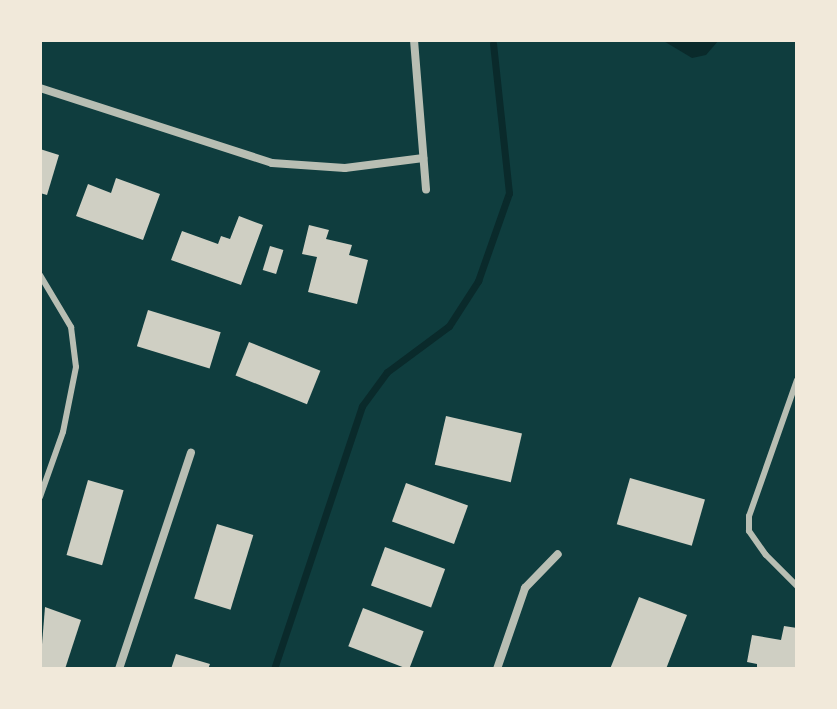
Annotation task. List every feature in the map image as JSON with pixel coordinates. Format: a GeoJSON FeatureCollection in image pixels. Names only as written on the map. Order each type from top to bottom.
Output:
{"type":"FeatureCollection","features":[{"type":"Feature","properties":{"kind":"street"},"geometry":{"type":"LineString","coordinates":[[414,40],[426,190]]}},
{"type":"Feature","properties":{"kind":"street"},"geometry":{"type":"LineString","coordinates":[[40,88],[272,163],[345,168],[423,158]]}},
{"type":"Feature","properties":{"kind":"street"},"geometry":{"type":"LineString","coordinates":[[119,669],[191,453]]}},
{"type":"Feature","properties":{"kind":"street"},"geometry":{"type":"LineString","coordinates":[[497,669],[525,588],[558,554]]}},
{"type":"Feature","properties":{"kind":"lane"},"geometry":{"type":"LineString","coordinates":[[40,275],[71,327],[76,367],[67,417],[40,497]]}},
{"type":"Feature","properties":{"kind":"lane"},"geometry":{"type":"LineString","coordinates":[[797,380],[749,516],[749,531],[766,555],[797,586]]}},
{"type":"Feature","properties":{"kind":"water"},"geometry":{"type":"Polygon","coordinates":[[[662,40],[719,40],[706,55],[692,58],[662,40]]]}},
{"type":"Feature","properties":{"kind":"building"},"geometry":{"type":"Polygon","coordinates":[[[40,149],[59,155],[47,195],[40,193],[40,149]]]}},
{"type":"Feature","properties":{"kind":"building"},"geometry":{"type":"Polygon","coordinates":[[[116,178],[160,194],[143,240],[76,216],[88,184],[111,193],[116,178]]]}},
{"type":"Feature","properties":{"kind":"building"},"geometry":{"type":"Polygon","coordinates":[[[239,216],[263,225],[241,285],[171,260],[182,231],[218,244],[221,236],[230,239],[239,216]]]}},
{"type":"Feature","properties":{"kind":"building"},"geometry":{"type":"Polygon","coordinates":[[[309,225],[329,230],[326,239],[352,245],[349,255],[368,260],[357,304],[308,292],[317,257],[302,254],[309,225]]]}},
{"type":"Feature","properties":{"kind":"building"},"geometry":{"type":"Polygon","coordinates":[[[270,246],[283,250],[276,274],[263,270],[270,246]]]}},
{"type":"Feature","properties":{"kind":"building"},"geometry":{"type":"Polygon","coordinates":[[[148,310],[221,332],[210,369],[137,346],[148,310]]]}},
{"type":"Feature","properties":{"kind":"building"},"geometry":{"type":"Polygon","coordinates":[[[249,342],[320,371],[307,404],[236,375],[249,342]]]}},
{"type":"Feature","properties":{"kind":"building"},"geometry":{"type":"Polygon","coordinates":[[[446,416],[522,434],[511,482],[435,465],[446,416]]]}},
{"type":"Feature","properties":{"kind":"building"},"geometry":{"type":"Polygon","coordinates":[[[630,478],[705,499],[692,546],[617,524],[630,478]]]}},
{"type":"Feature","properties":{"kind":"building"},"geometry":{"type":"Polygon","coordinates":[[[88,480],[124,490],[102,565],[67,555],[88,480]]]}},
{"type":"Feature","properties":{"kind":"building"},"geometry":{"type":"Polygon","coordinates":[[[406,483],[468,506],[454,544],[392,522],[406,483]]]}},
{"type":"Feature","properties":{"kind":"building"},"geometry":{"type":"Polygon","coordinates":[[[217,524],[253,535],[231,610],[194,599],[217,524]]]}},
{"type":"Feature","properties":{"kind":"building"},"geometry":{"type":"Polygon","coordinates":[[[385,547],[445,569],[431,607],[371,586],[385,547]]]}},
{"type":"Feature","properties":{"kind":"building"},"geometry":{"type":"Polygon","coordinates":[[[639,597],[687,615],[666,669],[610,669],[639,597]]]}},
{"type":"Feature","properties":{"kind":"building"},"geometry":{"type":"Polygon","coordinates":[[[45,607],[81,620],[65,669],[40,669],[45,607]]]}},
{"type":"Feature","properties":{"kind":"building"},"geometry":{"type":"Polygon","coordinates":[[[363,608],[424,631],[409,669],[348,646],[363,608]]]}},
{"type":"Feature","properties":{"kind":"building"},"geometry":{"type":"Polygon","coordinates":[[[784,626],[797,628],[797,669],[757,669],[757,664],[747,662],[752,635],[781,640],[784,626]]]}},
{"type":"Feature","properties":{"kind":"building"},"geometry":{"type":"Polygon","coordinates":[[[176,654],[210,664],[208,669],[171,669],[176,654]]]}},
{"type":"Feature","properties":{"kind":"waterway"},"geometry":{"type":"LineString","coordinates":[[274,669],[362,406],[387,372],[449,326],[478,281],[509,193],[493,44]]}}]}
